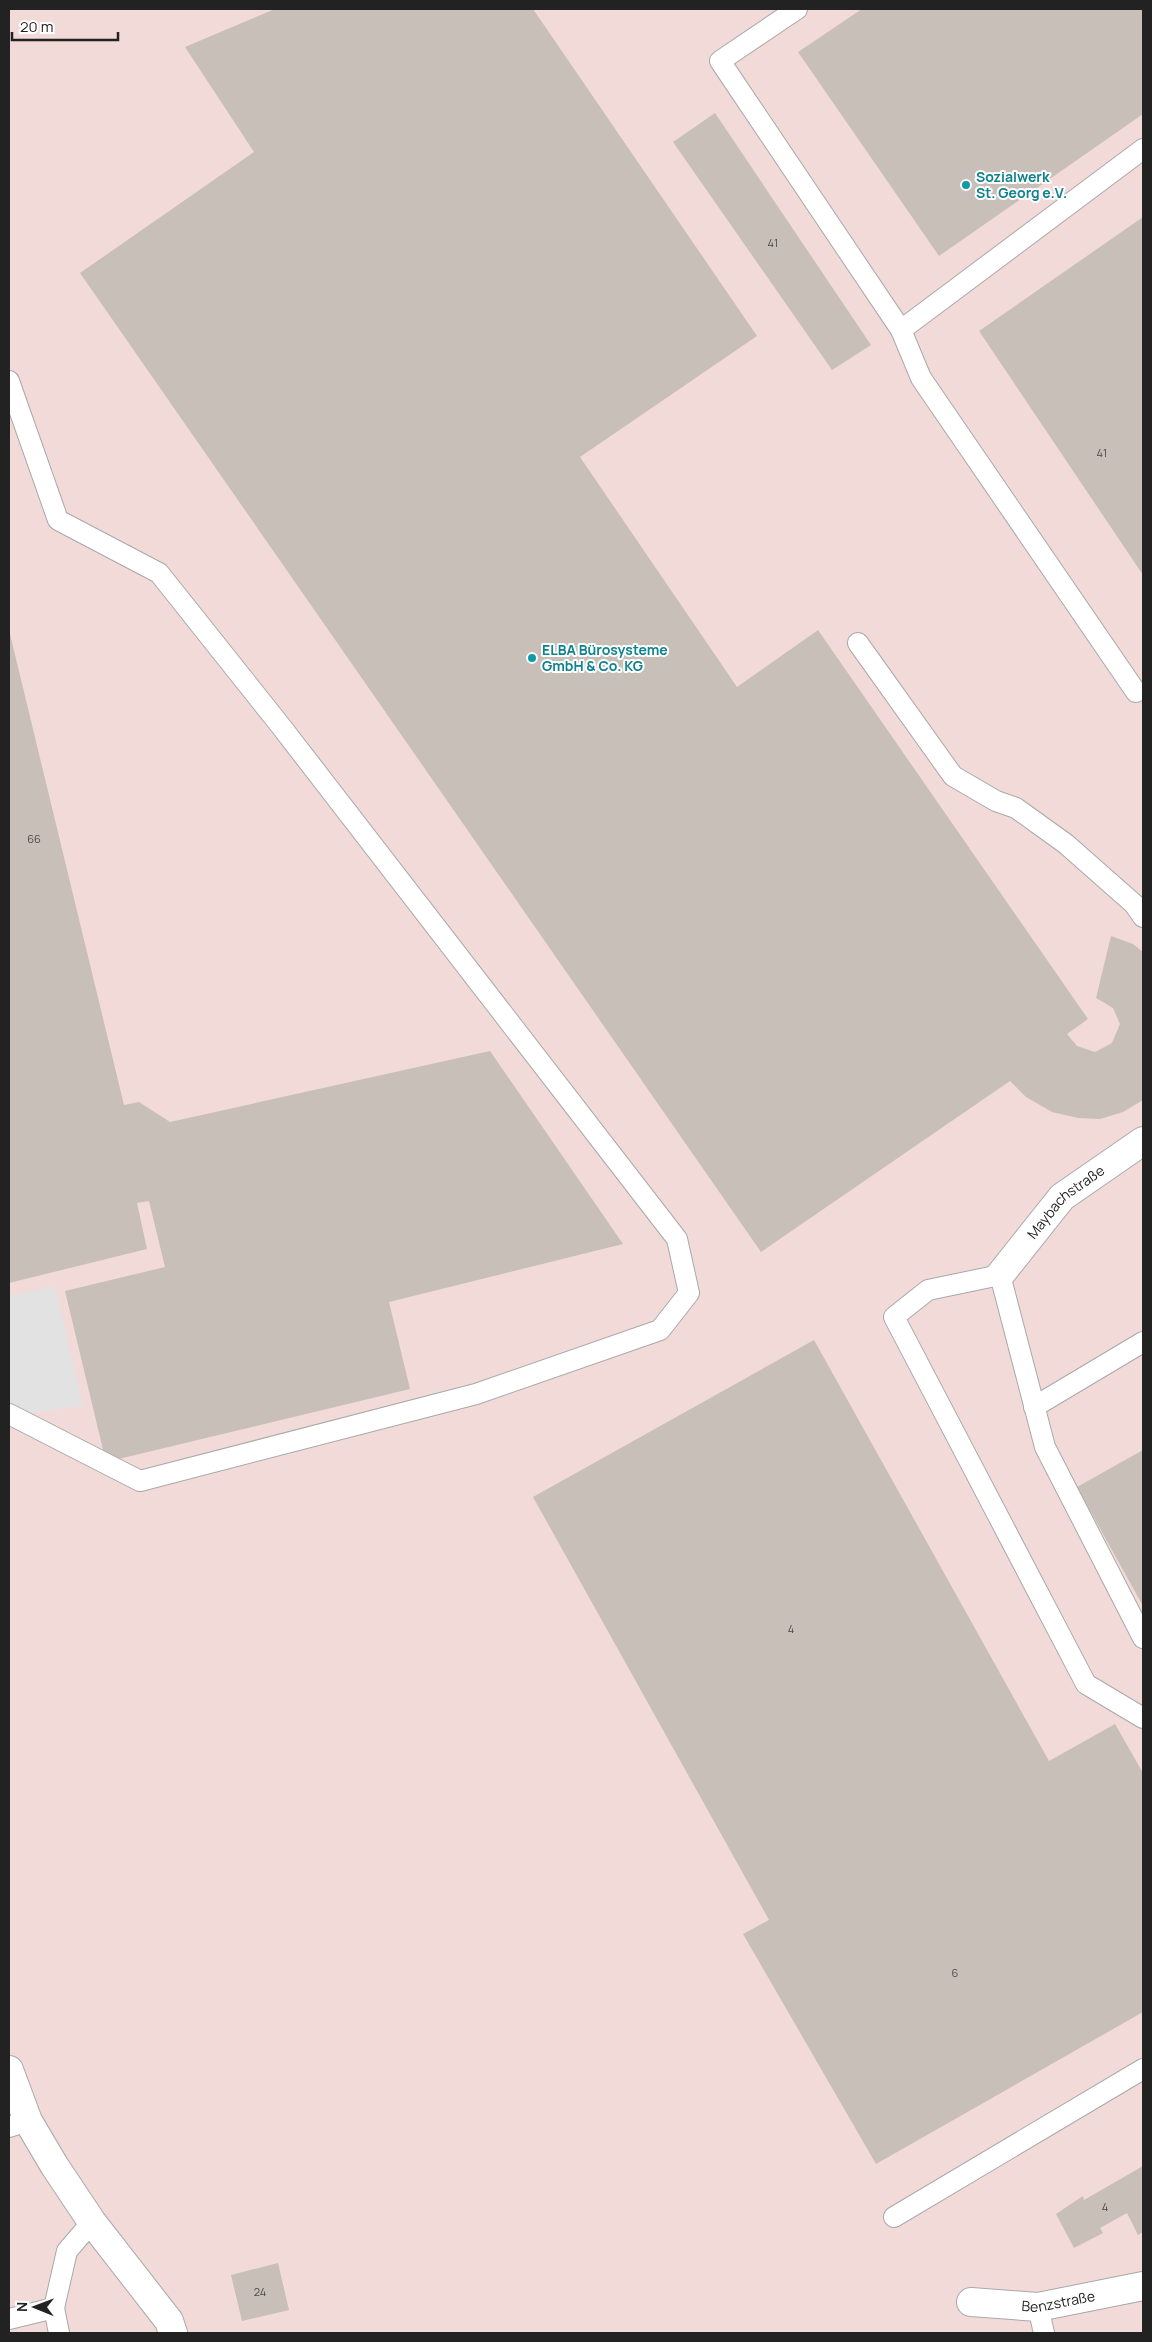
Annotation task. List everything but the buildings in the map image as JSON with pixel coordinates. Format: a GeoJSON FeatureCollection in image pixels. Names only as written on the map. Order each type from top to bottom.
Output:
{"type":"FeatureCollection","features":[{"type":"Feature","properties":{"kind":"street","name":"Maybachstraße"},"geometry":{"type":"LineString","coordinates":[[1000,1275],[1062,1197],[1143,1141]]}},
{"type":"Feature","properties":{"kind":"street"},"geometry":{"type":"LineString","coordinates":[[9,2070],[19,2124],[54,2165],[92,2222],[169,2321],[173,2333]]}},
{"type":"Feature","properties":{"kind":"street","name":"Benzstraße"},"geometry":{"type":"LineString","coordinates":[[971,2302],[1038,2307],[1143,2286]]}},
{"type":"Feature","properties":{"kind":"lane"},"geometry":{"type":"LineString","coordinates":[[798,9],[720,61],[901,330],[921,378],[1136,692]]}},
{"type":"Feature","properties":{"kind":"lane"},"geometry":{"type":"LineString","coordinates":[[901,330],[1143,149]]}},
{"type":"Feature","properties":{"kind":"lane"},"geometry":{"type":"LineString","coordinates":[[9,381],[58,520],[159,573],[280,725],[677,1239],[690,1293],[660,1330],[476,1394],[140,1481],[9,1414]]}},
{"type":"Feature","properties":{"kind":"lane"},"geometry":{"type":"LineString","coordinates":[[858,642],[953,776],[996,801],[1016,808],[1066,844],[1134,904],[1143,917]]}},
{"type":"Feature","properties":{"kind":"lane"},"geometry":{"type":"LineString","coordinates":[[1143,1638],[1045,1447],[1000,1275],[928,1290],[894,1317],[1086,1684],[1143,1718]]}},
{"type":"Feature","properties":{"kind":"lane"},"geometry":{"type":"LineString","coordinates":[[1034,1407],[1143,1342]]}},
{"type":"Feature","properties":{"kind":"lane"},"geometry":{"type":"LineString","coordinates":[[894,2217],[1143,2069]]}},
{"type":"Feature","properties":{"kind":"lane"},"geometry":{"type":"LineString","coordinates":[[59,2333],[54,2308],[67,2251],[92,2222]]}},
{"type":"Feature","properties":{"kind":"lane"},"geometry":{"type":"LineString","coordinates":[[1038,2307],[1044,2333]]}},
{"type":"Feature","properties":{"kind":"lane"},"geometry":{"type":"LineString","coordinates":[[9,2319],[54,2308]]}},
{"type":"Feature","properties":{"kind":"shaded area"},"geometry":{"type":"Polygon","coordinates":[[[9,9],[1143,9],[1143,2333],[9,2333],[9,9]]]}},
{"type":"Feature","properties":{"kind":"shaded area"},"geometry":{"type":"Polygon","coordinates":[[[55,1286],[83,1406],[9,1416],[9,1296],[55,1286]]]}},
{"type":"Feature","properties":{"kind":"place","name":"Sozialwerk St. Georg e.V."},"geometry":{"type":"Point","coordinates":[966,185]}},
{"type":"Feature","properties":{"kind":"place","name":"ELBA Bürosysteme GmbH & Co. KG"},"geometry":{"type":"Point","coordinates":[532,658]}}]}
